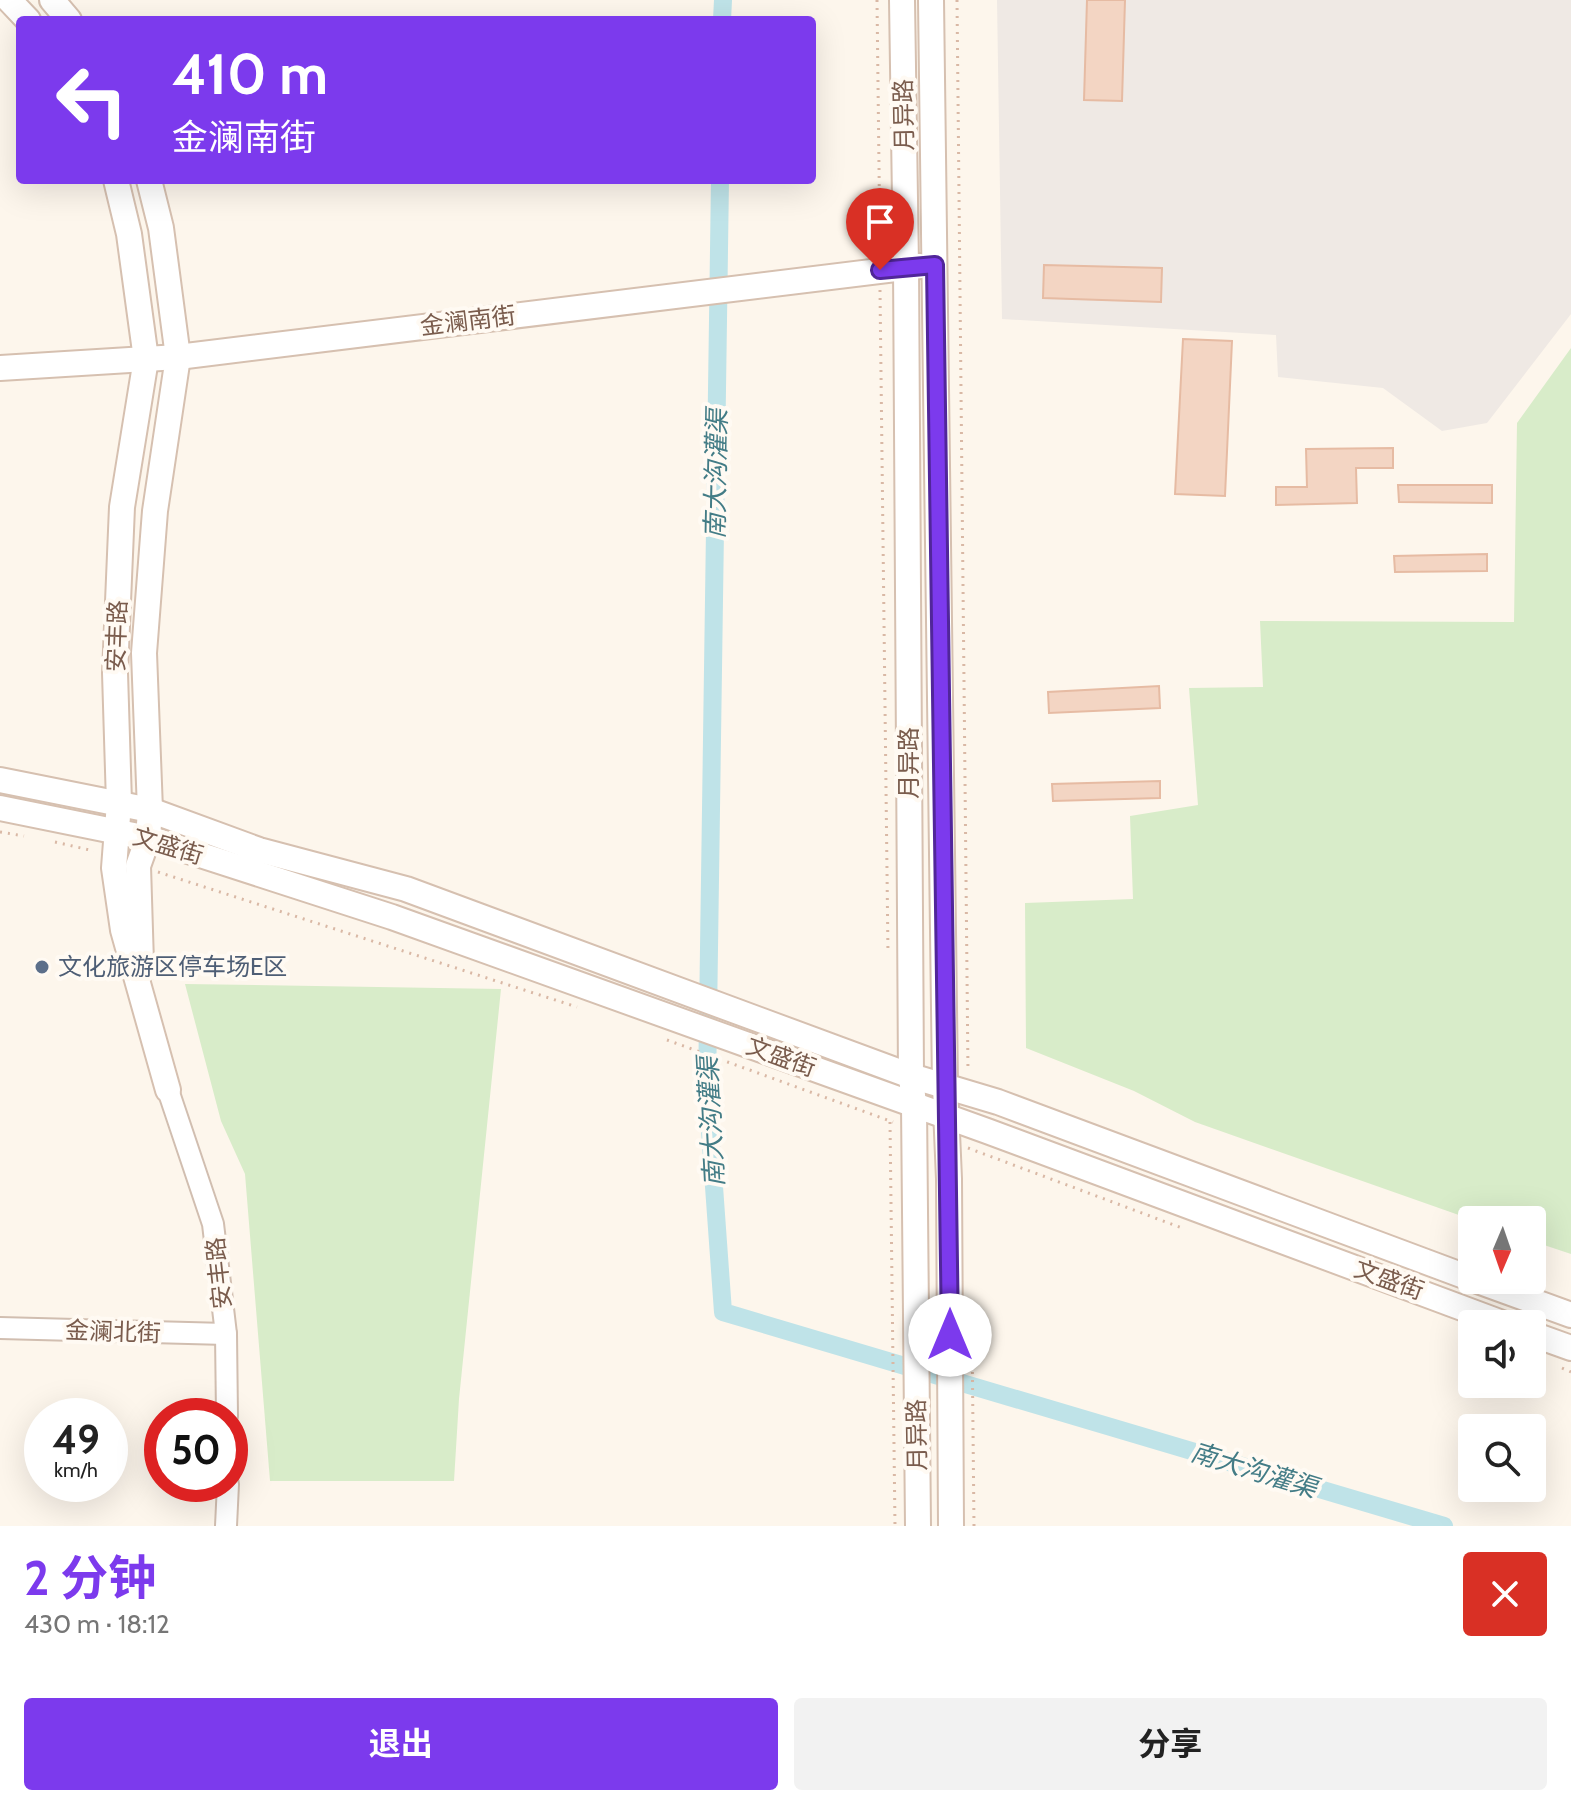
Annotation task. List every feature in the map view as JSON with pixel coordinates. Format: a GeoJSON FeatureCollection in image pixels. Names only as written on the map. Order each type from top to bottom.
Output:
{"type":"FeatureCollection","features":[{"type":"Feature","properties":{"kind":"main road"},"geometry":{"type":"LineString","coordinates":[[9,0],[24,16]]}},
{"type":"Feature","properties":{"kind":"main road"},"geometry":{"type":"LineString","coordinates":[[52,0],[66,16]]}},
{"type":"Feature","properties":{"kind":"main road","name":"月异路"},"geometry":{"type":"LineString","coordinates":[[902,0],[918,1526]]}},
{"type":"Feature","properties":{"kind":"main road","name":"月异路"},"geometry":{"type":"LineString","coordinates":[[931,0],[935,265],[959,1133],[949,1276],[951,1526]]}},
{"type":"Feature","properties":{"kind":"main road","name":"安丰路"},"geometry":{"type":"LineString","coordinates":[[117,184],[129,234],[146,359],[122,507],[115,673],[119,803],[114,868],[123,930],[168,1090]]}},
{"type":"Feature","properties":{"kind":"main road","name":"安丰路"},"geometry":{"type":"LineString","coordinates":[[150,184],[161,228],[178,357],[155,511],[144,653],[150,810],[148,838],[138,866],[142,983],[168,1090]]}},
{"type":"Feature","properties":{"kind":"main road","name":"金澜南街"},"geometry":{"type":"LineString","coordinates":[[0,368],[178,357],[906,266],[935,265]]}},
{"type":"Feature","properties":{"kind":"main road","name":"文盛街"},"geometry":{"type":"LineString","coordinates":[[0,780],[150,810],[259,850],[406,889],[911,1076],[957,1089],[1458,1273]]}},
{"type":"Feature","properties":{"kind":"main road","name":"文盛街"},"geometry":{"type":"LineString","coordinates":[[0,808],[148,838],[392,917],[889,1096],[914,1117],[1465,1310]]}},
{"type":"Feature","properties":{"kind":"main road","name":"文盛街"},"geometry":{"type":"LineString","coordinates":[[1514,1294],[1571,1315]]}},
{"type":"Feature","properties":{"kind":"main road"},"geometry":{"type":"LineString","coordinates":[[1546,1339],[1571,1348]]}},
{"type":"Feature","properties":{"kind":"street","name":"安丰路"},"geometry":{"type":"LineString","coordinates":[[168,1090],[213,1224],[226,1334],[227,1398]]}},
{"type":"Feature","properties":{"kind":"street","name":"金澜北街"},"geometry":{"type":"LineString","coordinates":[[0,1328],[226,1334]]}},
{"type":"Feature","properties":{"kind":"street"},"geometry":{"type":"LineString","coordinates":[[226,1526],[227,1502]]}},
{"type":"Feature","properties":{"kind":"path","name":"月异路"},"geometry":{"type":"LineString","coordinates":[[877,0],[888,956]]}},
{"type":"Feature","properties":{"kind":"path"},"geometry":{"type":"LineString","coordinates":[[957,0],[957,1089]]}},
{"type":"Feature","properties":{"kind":"path"},"geometry":{"type":"LineString","coordinates":[[0,832],[27,836]]}},
{"type":"Feature","properties":{"kind":"path","name":"文盛街"},"geometry":{"type":"LineString","coordinates":[[56,842],[115,857]]}},
{"type":"Feature","properties":{"kind":"path","name":"文盛街"},"geometry":{"type":"LineString","coordinates":[[138,866],[581,1009]]}},
{"type":"Feature","properties":{"kind":"path","name":"文盛街"},"geometry":{"type":"LineString","coordinates":[[655,1035],[890,1121],[914,1117]]}},
{"type":"Feature","properties":{"kind":"path","name":"月异路"},"geometry":{"type":"LineString","coordinates":[[889,1096],[895,1526]]}},
{"type":"Feature","properties":{"kind":"path"},"geometry":{"type":"LineString","coordinates":[[959,1133],[1188,1230]]}},
{"type":"Feature","properties":{"kind":"path"},"geometry":{"type":"LineString","coordinates":[[972,1328],[974,1526]]}},
{"type":"Feature","properties":{"kind":"shaded area"},"geometry":{"type":"Polygon","coordinates":[[[997,0],[1571,0],[1571,314],[1487,423],[1442,431],[1383,388],[1278,377],[1276,335],[1002,319],[997,0]]]}},
{"type":"Feature","properties":{"kind":"green space"},"geometry":{"type":"Polygon","coordinates":[[[1571,348],[1571,1254],[1546,1246],[1546,1206],[1458,1206],[1458,1215],[1195,1122],[1134,1091],[1026,1048],[1025,903],[1133,899],[1130,816],[1198,805],[1189,688],[1263,687],[1260,621],[1514,622],[1517,423],[1571,348]]]}},
{"type":"Feature","properties":{"kind":"green space"},"geometry":{"type":"Polygon","coordinates":[[[185,984],[501,989],[459,1399],[454,1481],[270,1481],[245,1174],[221,1121],[185,984]]]}},
{"type":"Feature","properties":{"kind":"building"},"geometry":{"type":"Polygon","coordinates":[[[1087,0],[1125,0],[1122,101],[1084,100],[1087,0]]]}},
{"type":"Feature","properties":{"kind":"building"},"geometry":{"type":"Polygon","coordinates":[[[1044,265],[1162,268],[1161,302],[1043,298],[1044,265]]]}},
{"type":"Feature","properties":{"kind":"building"},"geometry":{"type":"Polygon","coordinates":[[[1183,339],[1232,341],[1225,496],[1175,494],[1183,339]]]}},
{"type":"Feature","properties":{"kind":"building"},"geometry":{"type":"Polygon","coordinates":[[[1393,448],[1393,468],[1356,468],[1357,503],[1276,505],[1276,487],[1307,487],[1306,449],[1393,448]]]}},
{"type":"Feature","properties":{"kind":"building"},"geometry":{"type":"Polygon","coordinates":[[[1398,485],[1492,485],[1492,503],[1399,502],[1398,485]]]}},
{"type":"Feature","properties":{"kind":"building"},"geometry":{"type":"Polygon","coordinates":[[[1487,554],[1487,571],[1395,572],[1394,556],[1487,554]]]}},
{"type":"Feature","properties":{"kind":"building"},"geometry":{"type":"Polygon","coordinates":[[[1159,686],[1160,708],[1049,713],[1048,692],[1159,686]]]}},
{"type":"Feature","properties":{"kind":"building"},"geometry":{"type":"Polygon","coordinates":[[[1160,781],[1160,798],[1053,801],[1052,784],[1160,781]]]}},
{"type":"Feature","properties":{"kind":"waterway","name":"南大沟灌渠"},"geometry":{"type":"LineString","coordinates":[[722,16],[723,0]]}},
{"type":"Feature","properties":{"kind":"waterway","name":"南大沟灌渠"},"geometry":{"type":"LineString","coordinates":[[720,184],[707,1089],[723,1312],[1444,1526]]}},
{"type":"Feature","properties":{"kind":"place","name":"文化旅游区停车场E区"},"geometry":{"type":"Point","coordinates":[42,967]}},
{"type":"Feature","properties":{"kind":"route"},"geometry":{"type":"LineString","coordinates":[[880,270],[935,265],[950,1335]]}}]}
